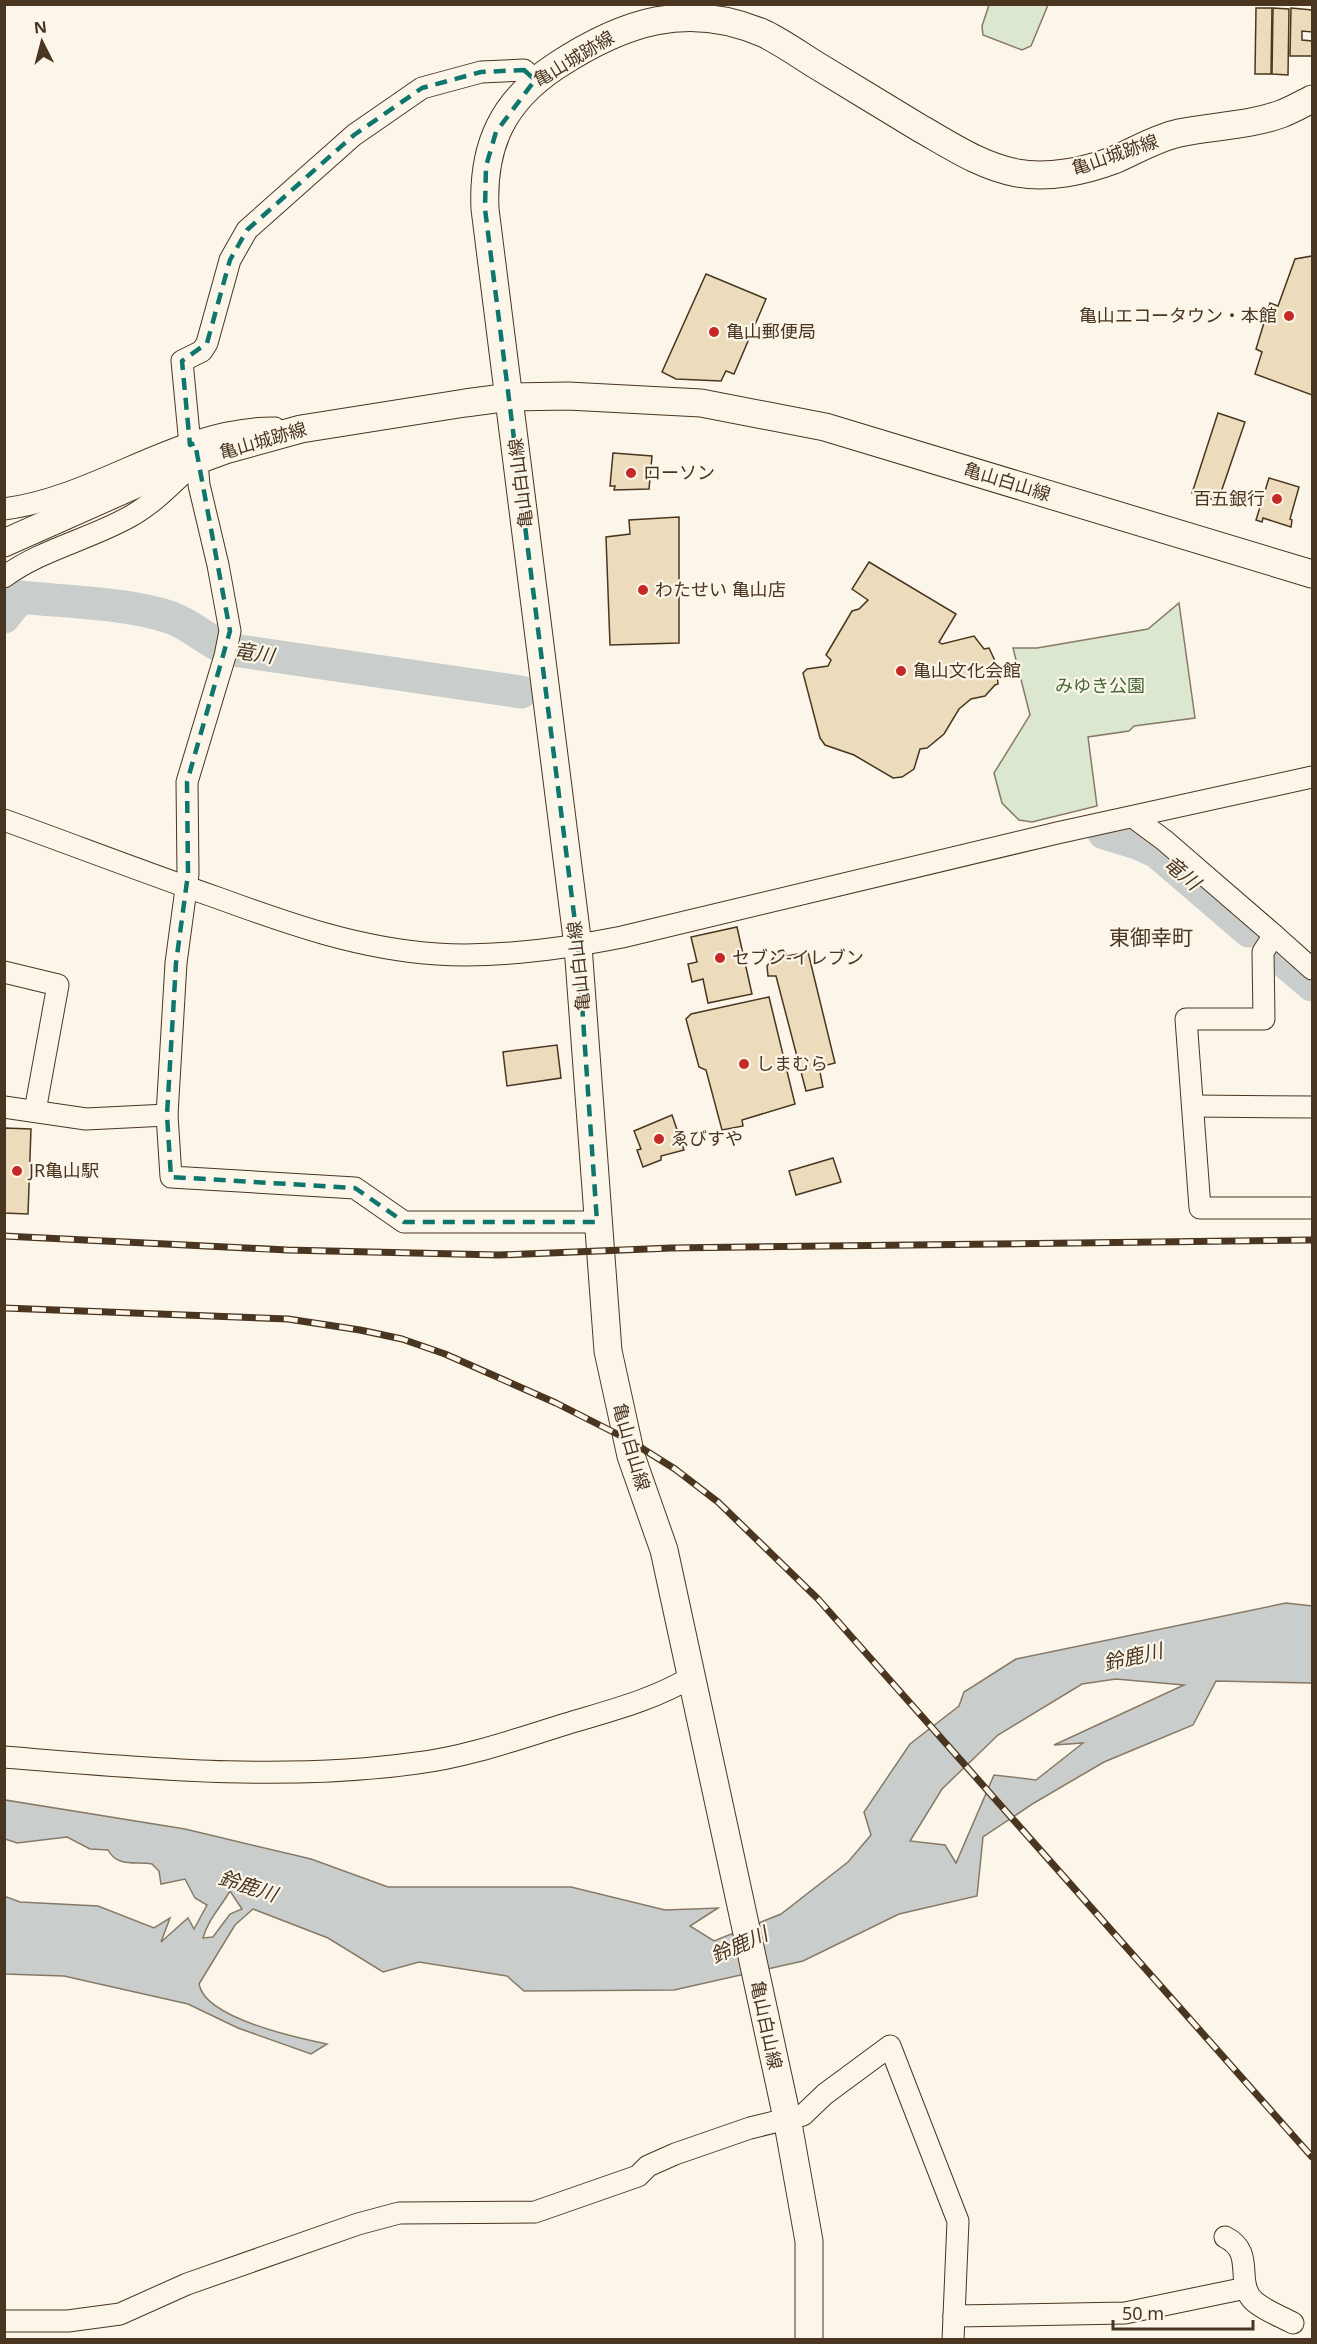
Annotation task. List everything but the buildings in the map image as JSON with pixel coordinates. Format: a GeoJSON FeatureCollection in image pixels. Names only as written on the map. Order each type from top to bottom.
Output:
{"type":"FeatureCollection","features":[{"type":"Feature","properties":{"kind":"main road","name":"亀山城跡線"},"geometry":{"type":"LineString","coordinates":[[4,543],[120,491],[193,453],[343,420],[511,397],[484,186],[486,166],[495,132],[507,112],[535,80],[588,46],[630,27],[651,20],[678,16],[717,18],[765,34],[977,160],[1018,173],[1042,175],[1087,168],[1176,134],[1280,114],[1312,99]]}},
{"type":"Feature","properties":{"kind":"main road","name":"亀山白山線"},"geometry":{"type":"LineString","coordinates":[[809,2340],[809,2241],[785,2112],[664,1550],[633,1463],[612,1378],[597,1222],[578,946],[511,397],[568,396],[670,400],[784,417],[825,427],[1312,574]]}},
{"type":"Feature","properties":{"kind":"street"},"geometry":{"type":"LineString","coordinates":[[535,80],[524,70],[512,69],[481,72],[422,88],[354,135],[247,230],[230,260],[207,343],[202,351],[182,361],[193,453],[230,631],[187,782],[188,874],[176,963],[167,1115],[171,1177],[355,1188],[404,1222],[597,1222]]}},
{"type":"Feature","properties":{"kind":"street"},"geometry":{"type":"LineString","coordinates":[[4,510],[46,501],[193,453]]}},
{"type":"Feature","properties":{"kind":"street"},"geometry":{"type":"LineString","coordinates":[[4,577],[29,562],[130,517],[158,497],[193,453]]}},
{"type":"Feature","properties":{"kind":"street"},"geometry":{"type":"LineString","coordinates":[[4,820],[303,929],[367,945],[438,954],[578,946],[1312,777]]}},
{"type":"Feature","properties":{"kind":"street"},"geometry":{"type":"LineString","coordinates":[[1133,817],[1190,862],[1312,969]]}},
{"type":"Feature","properties":{"kind":"street"},"geometry":{"type":"LineString","coordinates":[[1274,935],[1263,952],[1264,1018],[1186,1019],[1200,1208],[1312,1208]]}},
{"type":"Feature","properties":{"kind":"street"},"geometry":{"type":"LineString","coordinates":[[4,972],[58,985],[35,1111]]}},
{"type":"Feature","properties":{"kind":"street"},"geometry":{"type":"LineString","coordinates":[[1192,1106],[1312,1107]]}},
{"type":"Feature","properties":{"kind":"street"},"geometry":{"type":"LineString","coordinates":[[4,1107],[86,1119],[167,1115]]}},
{"type":"Feature","properties":{"kind":"street"},"geometry":{"type":"LineString","coordinates":[[4,1757],[270,1772],[333,1771],[419,1763],[511,1741],[694,1683]]}},
{"type":"Feature","properties":{"kind":"street"},"geometry":{"type":"LineString","coordinates":[[4,2321],[68,2321],[120,2314],[187,2284],[320,2235],[399,2213],[534,2212],[638,2176],[648,2166],[675,2154],[785,2112],[803,2115],[825,2094],[890,2046],[958,2222],[953,2340]]}},
{"type":"Feature","properties":{"kind":"street"},"geometry":{"type":"LineString","coordinates":[[1225,2237],[1234,2241],[1242,2250],[1246,2288],[1254,2301],[1293,2323]]}},
{"type":"Feature","properties":{"kind":"street"},"geometry":{"type":"LineString","coordinates":[[954,2316],[1125,2313],[1246,2288]]}},
{"type":"Feature","properties":{"kind":"highlighted area"},"geometry":{"type":"Polygon","coordinates":[[[524,70],[535,80],[496,132],[486,166],[485,209],[578,946],[597,1222],[404,1222],[355,1188],[171,1177],[167,1115],[176,963],[188,874],[187,782],[230,631],[195,443],[190,445],[182,361],[207,343],[230,260],[247,230],[354,135],[422,88],[481,72],[524,70]]]}},
{"type":"Feature","properties":{"kind":"green space"},"geometry":{"type":"Polygon","coordinates":[[[989,5],[1048,5],[1031,46],[1022,50],[983,35],[982,26],[989,5]]]}},
{"type":"Feature","properties":{"kind":"green space","name":"みゆき公園"},"geometry":{"type":"Polygon","coordinates":[[[1179,603],[1195,718],[1134,726],[1129,731],[1088,737],[1097,806],[1032,822],[1019,820],[1002,803],[994,773],[1030,715],[1013,648],[1037,648],[1148,629],[1179,603]]]}},
{"type":"Feature","properties":{"kind":"water","name":"鈴鹿川"},"geometry":{"type":"Polygon","coordinates":[[[1286,1603],[1312,1606],[1312,1683],[1216,1681],[1193,1725],[1104,1762],[1034,1803],[983,1837],[977,1896],[899,1914],[803,1961],[674,1990],[524,1991],[507,1976],[419,1962],[383,1972],[328,1938],[253,1909],[235,1925],[199,1984],[205,1996],[217,2007],[234,2016],[275,2031],[327,2044],[311,2054],[238,2028],[188,2004],[64,1976],[5,1974],[4,1896],[20,1902],[98,1906],[154,1928],[170,1918],[161,1942],[188,1918],[194,1929],[207,1905],[195,1898],[185,1879],[161,1884],[159,1871],[152,1864],[122,1862],[112,1856],[108,1850],[90,1849],[67,1837],[17,1843],[5,1839],[5,1800],[185,1829],[311,1859],[388,1887],[571,1887],[665,1910],[718,1908],[690,1926],[714,1941],[781,1914],[848,1862],[871,1835],[864,1812],[910,1744],[959,1706],[964,1692],[1016,1659],[1286,1603]],[[1116,1679],[1082,1684],[998,1735],[942,1789],[910,1841],[945,1845],[956,1863],[994,1775],[1036,1780],[1083,1743],[1054,1745],[1184,1685],[1116,1679]],[[230,1891],[211,1920],[203,1938],[213,1937],[230,1914],[242,1909],[230,1891]]]}},
{"type":"Feature","properties":{"kind":"waterway","name":"竜川"},"geometry":{"type":"LineString","coordinates":[[4,617],[20,597],[118,606],[172,618],[217,644],[233,650],[521,692]]}},
{"type":"Feature","properties":{"kind":"waterway","name":"竜川"},"geometry":{"type":"LineString","coordinates":[[1104,833],[1157,852],[1249,931]]}},
{"type":"Feature","properties":{"kind":"waterway","name":"竜川"},"geometry":{"type":"LineString","coordinates":[[1284,961],[1312,985]]}},
{"type":"Feature","properties":{"kind":"railway"},"geometry":{"type":"LineString","coordinates":[[4,1236],[287,1250],[499,1255],[671,1248],[1312,1240]]}},
{"type":"Feature","properties":{"kind":"railway"},"geometry":{"type":"LineString","coordinates":[[4,1308],[288,1319],[402,1339],[445,1354],[556,1403],[627,1439],[675,1469],[718,1502],[818,1599],[1312,2157]]}},
{"type":"Feature","properties":{"kind":"place","name":"亀山エコータウン・本館"},"geometry":{"type":"Point","coordinates":[1289,316]}},
{"type":"Feature","properties":{"kind":"place","name":"亀山郵便局"},"geometry":{"type":"Point","coordinates":[714,332]}},
{"type":"Feature","properties":{"kind":"place","name":"ローソン"},"geometry":{"type":"Point","coordinates":[631,473]}},
{"type":"Feature","properties":{"kind":"place","name":"百五銀行"},"geometry":{"type":"Point","coordinates":[1277,499]}},
{"type":"Feature","properties":{"kind":"place","name":"わたせい 亀山店"},"geometry":{"type":"Point","coordinates":[643,590]}},
{"type":"Feature","properties":{"kind":"place","name":"亀山文化会館"},"geometry":{"type":"Point","coordinates":[901,671]}},
{"type":"Feature","properties":{"kind":"place","name":"セブン-イレブン"},"geometry":{"type":"Point","coordinates":[720,958]}},
{"type":"Feature","properties":{"kind":"place","name":"しまむら"},"geometry":{"type":"Point","coordinates":[744,1064]}},
{"type":"Feature","properties":{"kind":"place","name":"ゑびすや"},"geometry":{"type":"Point","coordinates":[659,1139]}},
{"type":"Feature","properties":{"kind":"place","name":"JR亀山駅"},"geometry":{"type":"Point","coordinates":[17,1171]}},
{"type":"Feature","properties":{"kind":"district","name":"東御幸町"},"geometry":{"type":"Point","coordinates":[1151,938]}}]}
